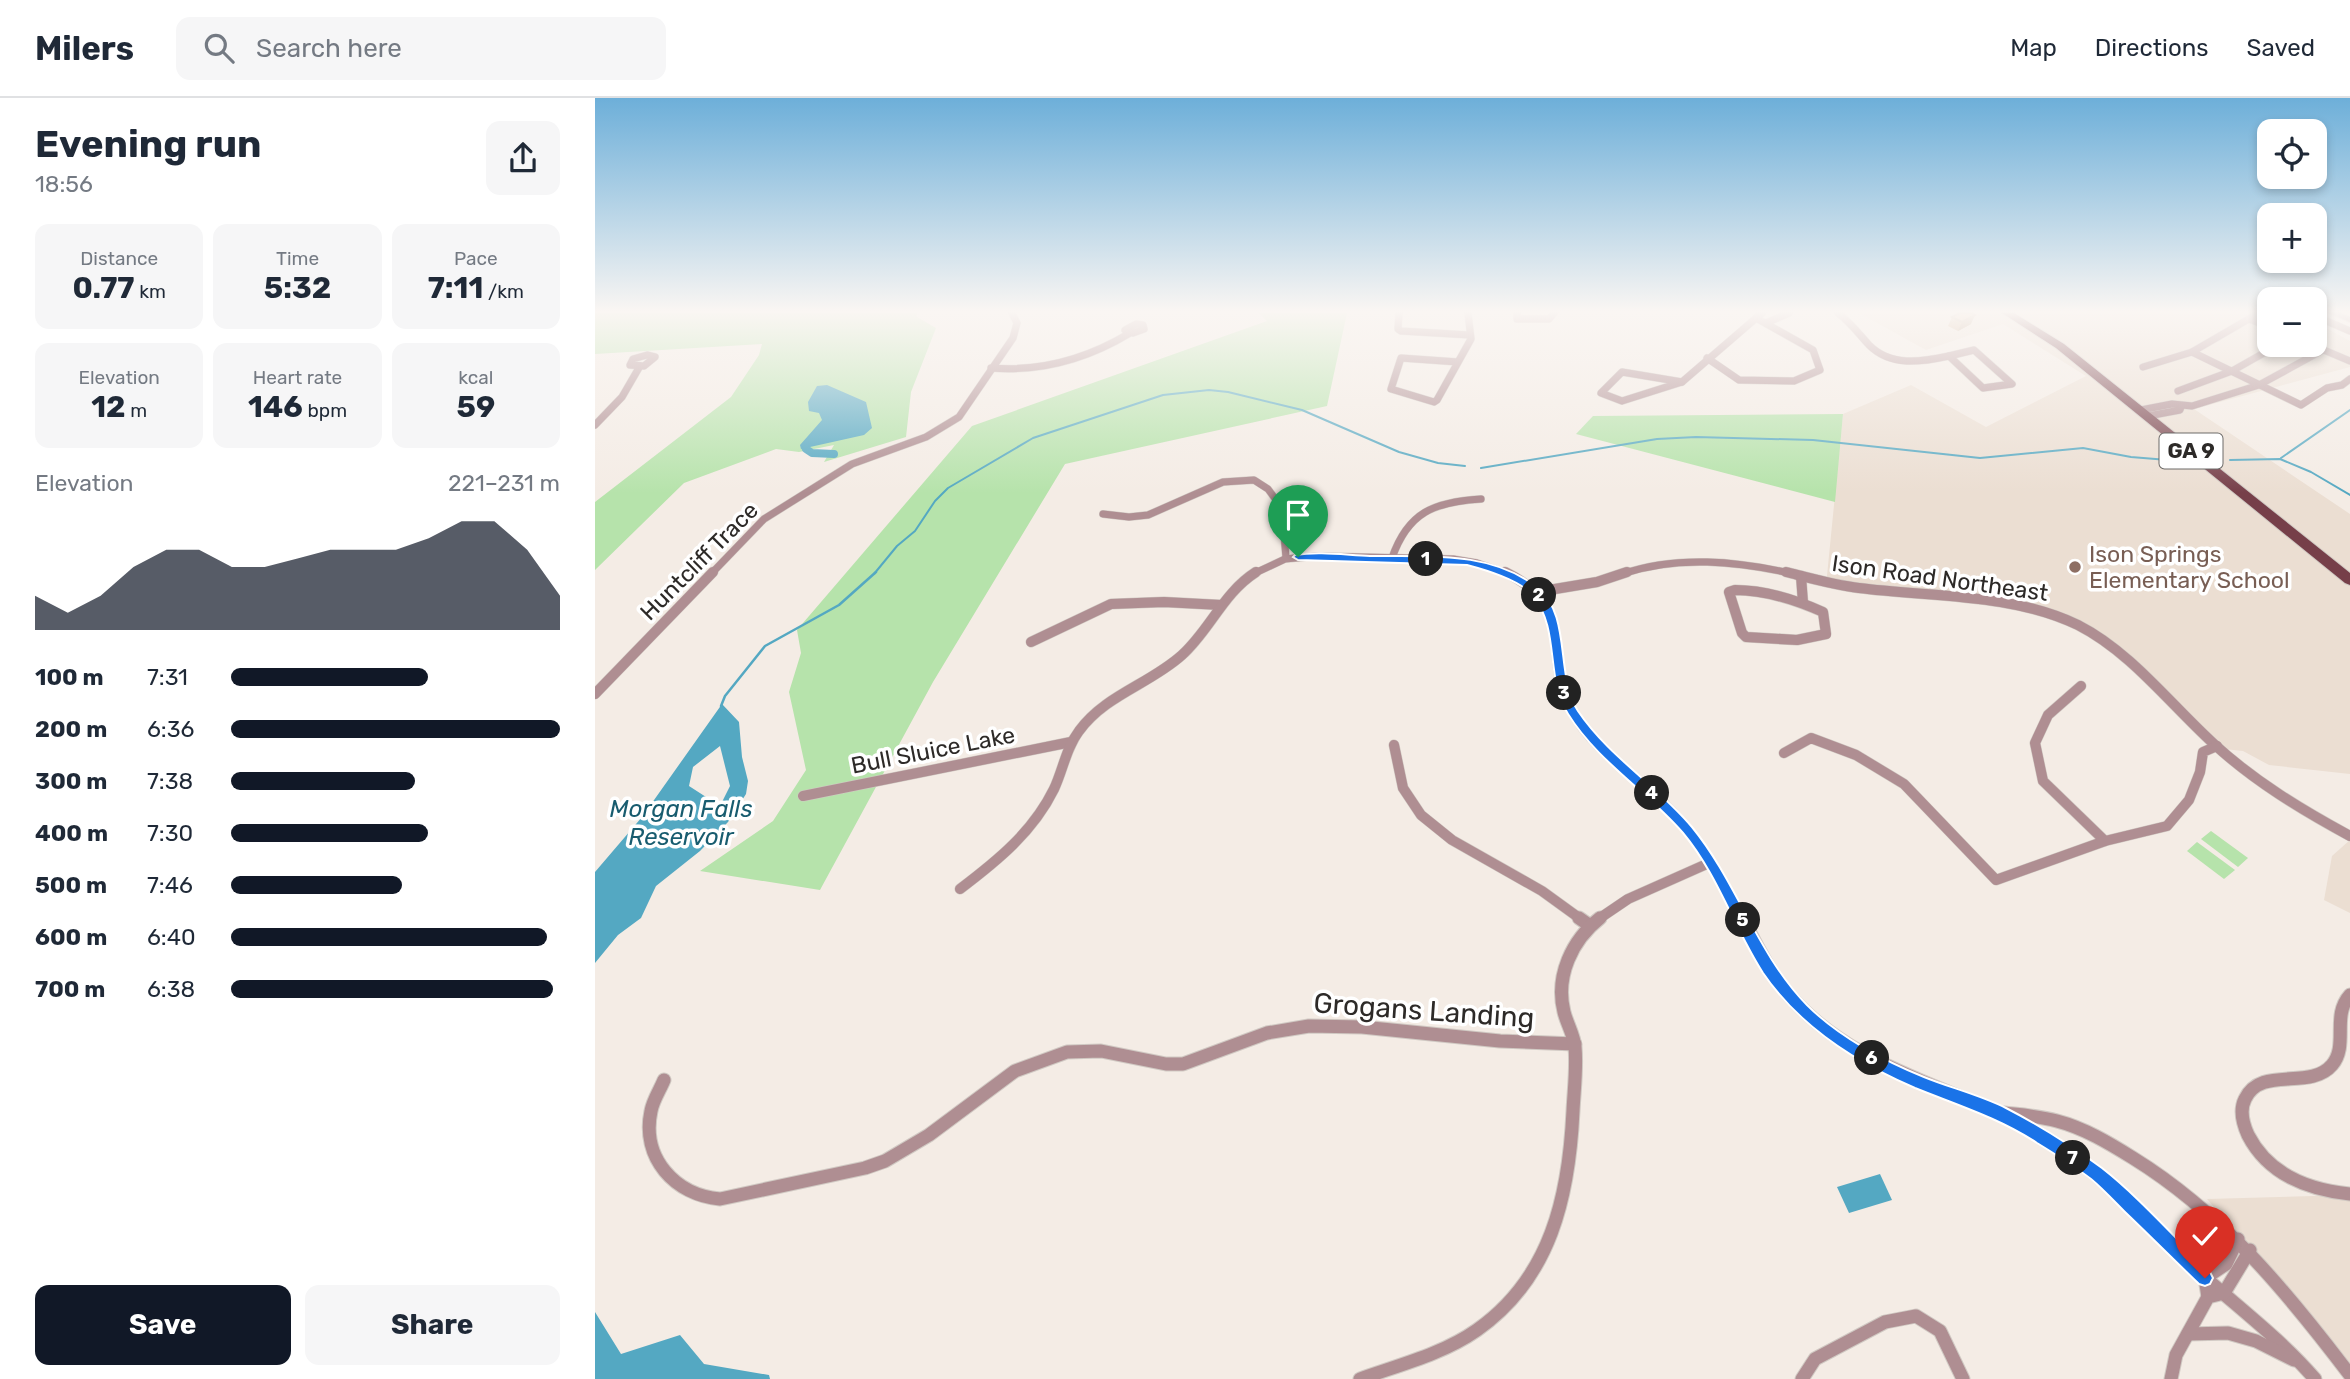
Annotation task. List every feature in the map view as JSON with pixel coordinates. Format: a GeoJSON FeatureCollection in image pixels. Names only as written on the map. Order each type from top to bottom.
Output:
{"type":"FeatureCollection","features":[{"type":"Feature","properties":{"kind":"main road","name":"GA 9"},"geometry":{"type":"LineString","coordinates":[[2093,373],[2350,580]]}},
{"type":"Feature","properties":{"kind":"street"},"geometry":{"type":"LineString","coordinates":[[595,425],[622,397],[636,373]]}},
{"type":"Feature","properties":{"kind":"street","name":"Huntcliff Trace"},"geometry":{"type":"LineString","coordinates":[[595,694],[764,519],[852,464],[926,437],[949,425],[966,409],[988,373]]}},
{"type":"Feature","properties":{"kind":"street"},"geometry":{"type":"LineString","coordinates":[[1396,373],[1391,389],[1434,402],[1452,373]]}},
{"type":"Feature","properties":{"kind":"street"},"geometry":{"type":"LineString","coordinates":[[1621,373],[1601,393],[1622,401],[1682,382],[1692,373]]}},
{"type":"Feature","properties":{"kind":"street"},"geometry":{"type":"LineString","coordinates":[[1627,373],[1682,382]]}},
{"type":"Feature","properties":{"kind":"street"},"geometry":{"type":"LineString","coordinates":[[1728,373],[1739,380],[1794,381],[1813,373]]}},
{"type":"Feature","properties":{"kind":"street"},"geometry":{"type":"LineString","coordinates":[[1967,373],[1983,388],[2012,384],[1999,373]]}},
{"type":"Feature","properties":{"kind":"street"},"geometry":{"type":"LineString","coordinates":[[2178,390],[2227,373]]}},
{"type":"Feature","properties":{"kind":"street"},"geometry":{"type":"LineString","coordinates":[[2235,373],[2301,405],[2327,388],[2342,385],[2350,379]]}},
{"type":"Feature","properties":{"kind":"street"},"geometry":{"type":"LineString","coordinates":[[2144,413],[2179,410],[2181,407],[2204,403],[2259,385],[2283,373]]}},
{"type":"Feature","properties":{"kind":"street"},"geometry":{"type":"LineString","coordinates":[[1103,513],[1129,517],[1148,515],[1223,482],[1254,480],[1268,488],[1282,508],[1286,558]]}},
{"type":"Feature","properties":{"kind":"street"},"geometry":{"type":"LineString","coordinates":[[1392,558],[1401,532],[1419,514],[1447,502],[1481,499]]}},
{"type":"Feature","properties":{"kind":"street"},"geometry":{"type":"LineString","coordinates":[[960,889],[993,865],[1030,827],[1054,790],[1071,742],[1091,716],[1112,700],[1156,675],[1182,655],[1202,633],[1221,605],[1249,577],[1286,558],[1392,558],[1480,564],[1512,576],[1537,592],[1553,620],[1562,687],[1571,711],[1602,750],[1676,815],[1729,894],[1768,968],[1803,1010],[1833,1035],[1881,1064],[1917,1082],[1999,1112],[2098,1175],[2205,1278],[2303,1363],[2315,1379]]}},
{"type":"Feature","properties":{"kind":"street","name":"Ison Road Northeast"},"geometry":{"type":"LineString","coordinates":[[1537,592],[1597,582],[1651,564],[1727,562],[1760,566],[1868,589],[2021,605],[2066,618],[2115,648],[2217,746],[2296,805],[2350,836]]}},
{"type":"Feature","properties":{"kind":"street"},"geometry":{"type":"LineString","coordinates":[[1801,576],[1803,603]]}},
{"type":"Feature","properties":{"kind":"street"},"geometry":{"type":"LineString","coordinates":[[1735,589],[1746,590],[1803,603],[1823,612],[1826,634],[1797,640],[1746,637],[1742,633],[1730,593],[1735,589]]}},
{"type":"Feature","properties":{"kind":"street"},"geometry":{"type":"LineString","coordinates":[[1031,642],[1111,604],[1164,602],[1221,605]]}},
{"type":"Feature","properties":{"kind":"street"},"geometry":{"type":"LineString","coordinates":[[2081,687],[2048,715],[2035,743],[2043,782],[2105,841]]}},
{"type":"Feature","properties":{"kind":"street"},"geometry":{"type":"LineString","coordinates":[[1784,753],[1811,738],[1856,755],[1904,784],[1996,880],[2105,841],[2167,826],[2189,800],[2200,772],[2203,752],[2217,746]]}},
{"type":"Feature","properties":{"kind":"street","name":"Bull Sluice Lake"},"geometry":{"type":"LineString","coordinates":[[803,796],[1071,742]]}},
{"type":"Feature","properties":{"kind":"street"},"geometry":{"type":"LineString","coordinates":[[1394,745],[1401,783],[1409,801],[1420,814],[1454,841],[1542,891],[1589,925]]}},
{"type":"Feature","properties":{"kind":"street"},"geometry":{"type":"LineString","coordinates":[[1360,1379],[1427,1355],[1477,1330],[1503,1309],[1527,1281],[1546,1250],[1559,1220],[1568,1184],[1575,1044],[1563,1008],[1563,982],[1568,958],[1589,925],[1614,906],[1709,863]]}},
{"type":"Feature","properties":{"kind":"street"},"geometry":{"type":"LineString","coordinates":[[2350,995],[2343,1000],[2340,1010],[2338,1054],[2328,1069],[2316,1074],[2263,1082],[2249,1092],[2242,1104],[2242,1120],[2248,1136],[2273,1166],[2312,1189],[2350,1195]]}},
{"type":"Feature","properties":{"kind":"street","name":"Grogans Landing"},"geometry":{"type":"LineString","coordinates":[[664,1080],[650,1112],[651,1135],[657,1156],[667,1175],[681,1189],[701,1197],[720,1199],[865,1168],[885,1161],[929,1135],[1016,1072],[1042,1059],[1067,1052],[1101,1051],[1167,1064],[1183,1064],[1267,1033],[1309,1026],[1362,1027],[1500,1041],[1575,1044]]}},
{"type":"Feature","properties":{"kind":"street"},"geometry":{"type":"LineString","coordinates":[[1999,1112],[2048,1118],[2102,1140],[2191,1196],[2266,1266],[2350,1375]]}},
{"type":"Feature","properties":{"kind":"street"},"geometry":{"type":"LineString","coordinates":[[2205,1278],[2226,1264],[2238,1239]]}},
{"type":"Feature","properties":{"kind":"street"},"geometry":{"type":"LineString","coordinates":[[2208,1297],[2224,1293],[2250,1250]]}},
{"type":"Feature","properties":{"kind":"street"},"geometry":{"type":"LineString","coordinates":[[2171,1379],[2176,1355],[2208,1297],[2205,1278]]}},
{"type":"Feature","properties":{"kind":"street"},"geometry":{"type":"LineString","coordinates":[[1802,1379],[1815,1359],[1885,1322],[1916,1316],[1940,1331],[1963,1379]]}},
{"type":"Feature","properties":{"kind":"street"},"geometry":{"type":"LineString","coordinates":[[2188,1334],[2237,1336],[2256,1341],[2303,1363]]}},
{"type":"Feature","properties":{"kind":"shaded area","name":"Ison Springs Elementary School"},"geometry":{"type":"Polygon","coordinates":[[[2081,373],[2329,373],[2194,409],[2350,514],[2350,774],[2269,765],[2243,751],[2224,749],[2111,647],[2034,607],[1826,586],[1843,414],[1911,385],[1986,427],[2086,376],[2081,373]]]}},
{"type":"Feature","properties":{"kind":"shaded area"},"geometry":{"type":"Polygon","coordinates":[[[2350,840],[2350,913],[2324,900],[2332,856],[2350,840]]]}},
{"type":"Feature","properties":{"kind":"shaded area"},"geometry":{"type":"Polygon","coordinates":[[[2350,1195],[2350,1365],[2207,1199],[2350,1195]]]}},
{"type":"Feature","properties":{"kind":"green space"},"geometry":{"type":"Polygon","coordinates":[[[747,373],[919,373],[911,392],[906,437],[824,462],[834,445],[799,452],[776,449],[684,483],[595,570],[595,502],[731,397],[747,373]]]}},
{"type":"Feature","properties":{"kind":"green space"},"geometry":{"type":"Polygon","coordinates":[[[1122,373],[1334,373],[1327,406],[1065,464],[933,682],[820,890],[700,871],[773,821],[806,770],[789,692],[801,653],[797,630],[972,426],[1122,373]]]}},
{"type":"Feature","properties":{"kind":"green space"},"geometry":{"type":"Polygon","coordinates":[[[1843,414],[1835,502],[1576,434],[1593,416],[1843,414]]]}},
{"type":"Feature","properties":{"kind":"green space"},"geometry":{"type":"Polygon","coordinates":[[[2211,831],[2248,858],[2238,867],[2201,839],[2211,831]]]}},
{"type":"Feature","properties":{"kind":"green space"},"geometry":{"type":"Polygon","coordinates":[[[2197,842],[2235,870],[2224,879],[2187,851],[2197,842]]]}},
{"type":"Feature","properties":{"kind":"water"},"geometry":{"type":"Polygon","coordinates":[[[827,385],[866,402],[872,428],[864,435],[801,449],[800,445],[822,420],[819,413],[809,411],[808,402],[817,386],[827,385]]]}},
{"type":"Feature","properties":{"kind":"water","name":"Morgan Falls Reservoir"},"geometry":{"type":"Polygon","coordinates":[[[722,704],[739,722],[742,757],[748,781],[746,794],[728,822],[700,851],[656,886],[641,918],[618,935],[595,963],[595,872],[642,817],[722,704]],[[720,746],[693,767],[689,786],[720,806],[730,786],[720,746]]]}},
{"type":"Feature","properties":{"kind":"water"},"geometry":{"type":"Polygon","coordinates":[[[1880,1174],[1892,1200],[1849,1213],[1837,1187],[1880,1174]]]}},
{"type":"Feature","properties":{"kind":"water"},"geometry":{"type":"Polygon","coordinates":[[[595,1312],[621,1354],[680,1335],[704,1364],[769,1375],[770,1379],[595,1379],[595,1312]]]}},
{"type":"Feature","properties":{"kind":"waterway"},"geometry":{"type":"LineString","coordinates":[[875,573],[897,546],[915,531],[935,501],[948,488],[1033,438],[1163,395],[1209,390],[1228,392],[1302,410],[1399,452],[1438,463],[1465,466]]}},
{"type":"Feature","properties":{"kind":"waterway"},"geometry":{"type":"LineString","coordinates":[[2281,458],[2350,410]]}},
{"type":"Feature","properties":{"kind":"waterway"},"geometry":{"type":"LineString","coordinates":[[1481,468],[1657,439],[1696,437],[1813,440],[1980,458],[2083,448],[2131,457],[2180,461]]}},
{"type":"Feature","properties":{"kind":"waterway"},"geometry":{"type":"LineString","coordinates":[[806,449],[812,453],[834,454]]}},
{"type":"Feature","properties":{"kind":"waterway"},"geometry":{"type":"LineString","coordinates":[[2230,460],[2280,459],[2311,472],[2350,495]]}},
{"type":"Feature","properties":{"kind":"waterway"},"geometry":{"type":"LineString","coordinates":[[721,706],[725,696],[765,646],[839,605],[875,573]]}},
{"type":"Feature","properties":{"kind":"place","name":"Ison Springs Elementary School"},"geometry":{"type":"Point","coordinates":[2075,567]}},
{"type":"Feature","properties":{"kind":"route"},"geometry":{"type":"LineString","coordinates":[[1298,557],[1467,561],[1497,569],[1537,592],[1553,620],[1562,687],[1571,711],[1602,750],[1663,802],[1690,833],[1729,894],[1768,968],[1783,990],[1833,1035],[1881,1064],[1917,1082],[1999,1112],[2098,1175],[2205,1278]]}}]}
